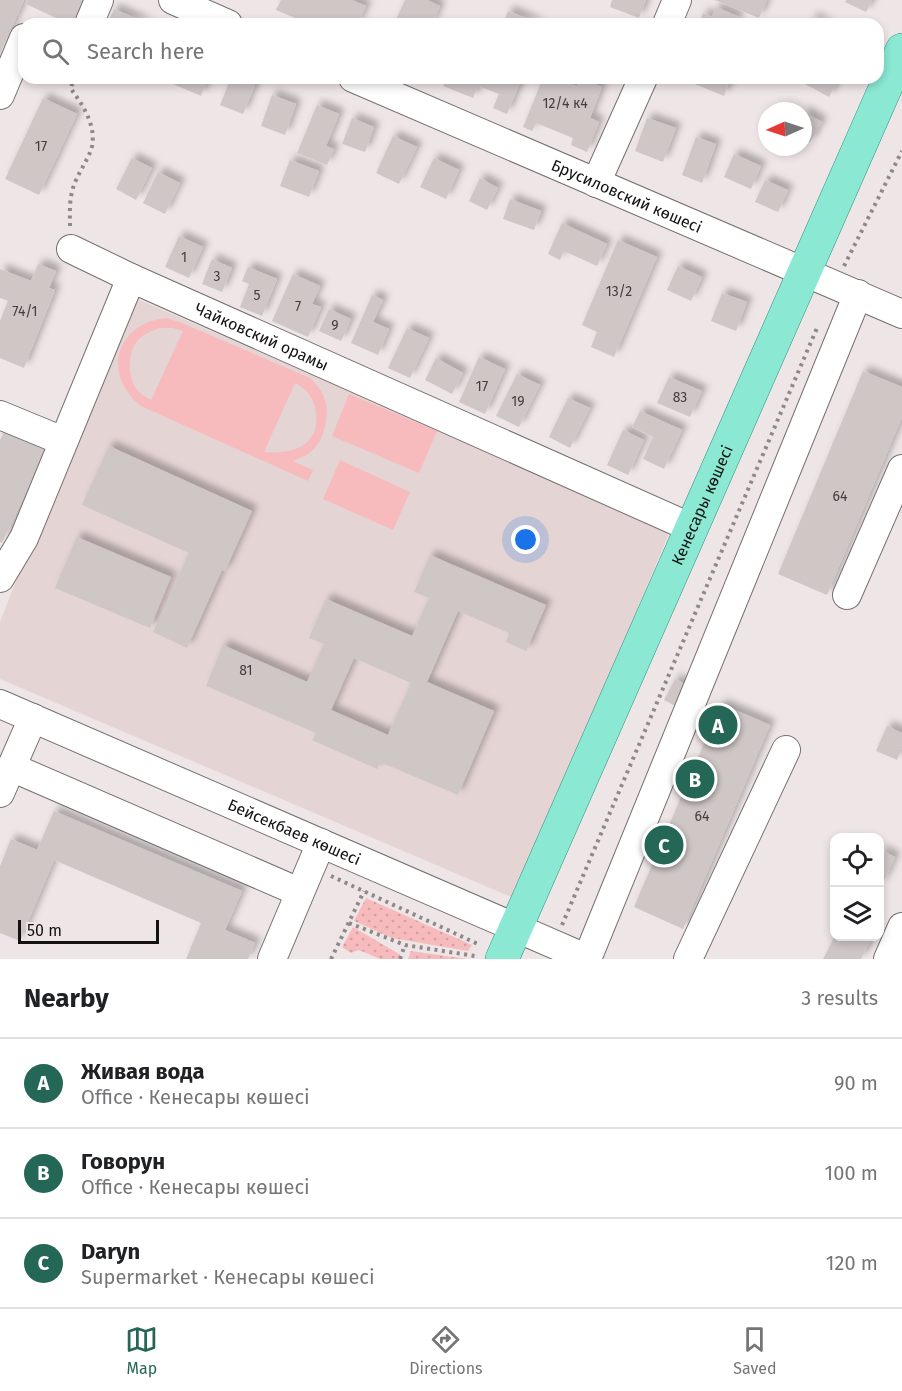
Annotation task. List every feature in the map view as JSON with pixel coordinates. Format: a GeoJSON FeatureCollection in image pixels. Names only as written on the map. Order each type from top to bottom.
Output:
{"type":"FeatureCollection","features":[{"type":"Feature","properties":{"kind":"main road","name":"Кенесары көшесі"},"geometry":{"type":"LineString","coordinates":[[486,953],[516,927],[901,56]]}},
{"type":"Feature","properties":{"kind":"street"},"geometry":{"type":"LineString","coordinates":[[92,18],[99,0]]}},
{"type":"Feature","properties":{"kind":"street"},"geometry":{"type":"LineString","coordinates":[[173,0],[214,18]]}},
{"type":"Feature","properties":{"kind":"street"},"geometry":{"type":"LineString","coordinates":[[670,18],[677,0]]}},
{"type":"Feature","properties":{"kind":"street"},"geometry":{"type":"LineString","coordinates":[[0,95],[18,52]]}},
{"type":"Feature","properties":{"kind":"street","name":"Брусиловский көшесі"},"geometry":{"type":"LineString","coordinates":[[367,84],[902,314]]}},
{"type":"Feature","properties":{"kind":"street"},"geometry":{"type":"LineString","coordinates":[[596,183],[640,84]]}},
{"type":"Feature","properties":{"kind":"street","name":"Чайковский орамы"},"geometry":{"type":"LineString","coordinates":[[71,249],[131,278],[692,528]]}},
{"type":"Feature","properties":{"kind":"street"},"geometry":{"type":"LineString","coordinates":[[0,578],[24,537],[131,278]]}},
{"type":"Feature","properties":{"kind":"street"},"geometry":{"type":"LineString","coordinates":[[588,959],[847,289]]}},
{"type":"Feature","properties":{"kind":"street"},"geometry":{"type":"LineString","coordinates":[[0,415],[63,441]]}},
{"type":"Feature","properties":{"kind":"street"},"geometry":{"type":"LineString","coordinates":[[847,595],[902,469]]}},
{"type":"Feature","properties":{"kind":"street","name":"Бейсекбаев көшесі"},"geometry":{"type":"LineString","coordinates":[[0,704],[316,855],[516,927],[588,959]]}},
{"type":"Feature","properties":{"kind":"street"},"geometry":{"type":"LineString","coordinates":[[0,793],[33,718]]}},
{"type":"Feature","properties":{"kind":"street"},"geometry":{"type":"LineString","coordinates":[[688,959],[786,750]]}},
{"type":"Feature","properties":{"kind":"street"},"geometry":{"type":"LineString","coordinates":[[11,767],[299,892]]}},
{"type":"Feature","properties":{"kind":"street"},"geometry":{"type":"LineString","coordinates":[[272,959],[316,855]]}},
{"type":"Feature","properties":{"kind":"street"},"geometry":{"type":"LineString","coordinates":[[888,959],[902,927]]}},
{"type":"Feature","properties":{"kind":"path"},"geometry":{"type":"LineString","coordinates":[[71,249],[70,205],[73,187],[92,147],[90,123],[81,102],[71,88],[72,84]]}},
{"type":"Feature","properties":{"kind":"path"},"geometry":{"type":"LineString","coordinates":[[554,944],[847,289],[902,151]]}},
{"type":"Feature","properties":{"kind":"path"},"geometry":{"type":"LineString","coordinates":[[316,855],[364,891],[486,953]]}},
{"type":"Feature","properties":{"kind":"path"},"geometry":{"type":"LineString","coordinates":[[331,959],[364,891]]}},
{"type":"Feature","properties":{"kind":"path"},"geometry":{"type":"LineString","coordinates":[[349,923],[405,945],[486,953]]}},
{"type":"Feature","properties":{"kind":"path"},"geometry":{"type":"LineString","coordinates":[[400,959],[405,945]]}},
{"type":"Feature","properties":{"kind":"shaded area"},"geometry":{"type":"Polygon","coordinates":[[[128,295],[670,531],[516,899],[0,679],[0,622],[128,295]]]}},
{"type":"Feature","properties":{"kind":"shaded area"},"geometry":{"type":"Polygon","coordinates":[[[167,318],[182,323],[310,378],[316,384],[326,404],[325,425],[321,438],[313,450],[293,461],[313,470],[308,481],[141,406],[121,380],[118,366],[120,352],[126,339],[136,329],[150,322],[167,318]],[[160,328],[139,339],[130,358],[130,373],[135,387],[151,400],[183,331],[160,328]],[[295,383],[264,452],[294,450],[309,441],[314,433],[316,413],[314,403],[307,392],[295,383]]]}},
{"type":"Feature","properties":{"kind":"shaded area"},"geometry":{"type":"Polygon","coordinates":[[[349,394],[437,431],[419,473],[332,436],[349,394]]]}},
{"type":"Feature","properties":{"kind":"shaded area"},"geometry":{"type":"Polygon","coordinates":[[[340,460],[410,492],[393,530],[323,499],[340,460]]]}},
{"type":"Feature","properties":{"kind":"shaded area"},"geometry":{"type":"Polygon","coordinates":[[[366,898],[472,945],[468,951],[392,938],[354,921],[366,898]]]}},
{"type":"Feature","properties":{"kind":"shaded area"},"geometry":{"type":"Polygon","coordinates":[[[353,927],[401,955],[398,959],[380,959],[359,950],[351,953],[342,947],[353,927]]]}},
{"type":"Feature","properties":{"kind":"shaded area"},"geometry":{"type":"Polygon","coordinates":[[[411,951],[467,959],[408,959],[411,951]]]}},
{"type":"Feature","properties":{"kind":"building"},"geometry":{"type":"Polygon","coordinates":[[[0,0],[24,0],[0,54],[0,0]]]}},
{"type":"Feature","properties":{"kind":"building"},"geometry":{"type":"Polygon","coordinates":[[[28,0],[93,0],[84,18],[56,18],[26,4],[28,0]]]}},
{"type":"Feature","properties":{"kind":"building"},"geometry":{"type":"Polygon","coordinates":[[[281,0],[352,0],[366,6],[361,18],[295,18],[276,10],[281,0]]]}},
{"type":"Feature","properties":{"kind":"building"},"geometry":{"type":"Polygon","coordinates":[[[405,0],[427,0],[440,6],[435,18],[397,18],[405,0]]]}},
{"type":"Feature","properties":{"kind":"building"},"geometry":{"type":"Polygon","coordinates":[[[612,0],[646,0],[639,18],[610,7],[612,0]]]}},
{"type":"Feature","properties":{"kind":"building"},"geometry":{"type":"Polygon","coordinates":[[[715,0],[767,0],[759,18],[715,0]]]}},
{"type":"Feature","properties":{"kind":"building"},"geometry":{"type":"Polygon","coordinates":[[[846,0],[872,0],[866,12],[845,2],[846,0]]]}},
{"type":"Feature","properties":{"kind":"building"},"geometry":{"type":"Polygon","coordinates":[[[716,7],[739,17],[701,18],[703,13],[712,17],[716,7]]]}},
{"type":"Feature","properties":{"kind":"building"},"geometry":{"type":"Polygon","coordinates":[[[114,9],[134,18],[110,18],[114,9]]]}},
{"type":"Feature","properties":{"kind":"building"},"geometry":{"type":"Polygon","coordinates":[[[508,11],[525,18],[505,18],[508,11]]]}},
{"type":"Feature","properties":{"kind":"building"},"geometry":{"type":"Polygon","coordinates":[[[173,84],[206,84],[201,96],[173,84]]]}},
{"type":"Feature","properties":{"kind":"building"},"geometry":{"type":"Polygon","coordinates":[[[229,84],[255,85],[243,114],[220,105],[229,84]]]}},
{"type":"Feature","properties":{"kind":"building"},"geometry":{"type":"Polygon","coordinates":[[[444,84],[520,84],[507,114],[493,108],[499,94],[478,86],[473,98],[443,86],[444,84]]]}},
{"type":"Feature","properties":{"kind":"building"},"geometry":{"type":"Polygon","coordinates":[[[541,84],[577,86],[578,84],[595,84],[602,87],[590,118],[599,122],[587,152],[571,145],[573,138],[536,123],[532,131],[523,127],[541,84]]]}},
{"type":"Feature","properties":{"kind":"building"},"geometry":{"type":"Polygon","coordinates":[[[695,84],[728,84],[724,96],[695,84]]]}},
{"type":"Feature","properties":{"kind":"building"},"geometry":{"type":"Polygon","coordinates":[[[805,84],[836,84],[829,97],[805,84]]]}},
{"type":"Feature","properties":{"kind":"building"},"geometry":{"type":"Polygon","coordinates":[[[272,95],[296,104],[285,135],[261,126],[272,95]]]}},
{"type":"Feature","properties":{"kind":"building"},"geometry":{"type":"Polygon","coordinates":[[[43,98],[77,114],[39,195],[5,179],[43,98]]]}},
{"type":"Feature","properties":{"kind":"building"},"geometry":{"type":"Polygon","coordinates":[[[317,105],[339,114],[326,146],[334,149],[327,165],[297,153],[317,105]]]}},
{"type":"Feature","properties":{"kind":"building"},"geometry":{"type":"Polygon","coordinates":[[[812,116],[822,122],[812,139],[812,116]]]}},
{"type":"Feature","properties":{"kind":"building"},"geometry":{"type":"Polygon","coordinates":[[[352,118],[374,127],[365,152],[342,144],[352,118]]]}},
{"type":"Feature","properties":{"kind":"building"},"geometry":{"type":"Polygon","coordinates":[[[647,118],[676,128],[663,162],[635,151],[647,118]]]}},
{"type":"Feature","properties":{"kind":"building"},"geometry":{"type":"Polygon","coordinates":[[[393,136],[417,147],[399,184],[376,173],[393,136]]]}},
{"type":"Feature","properties":{"kind":"building"},"geometry":{"type":"Polygon","coordinates":[[[696,137],[716,144],[702,183],[682,175],[696,137]]]}},
{"type":"Feature","properties":{"kind":"building"},"geometry":{"type":"Polygon","coordinates":[[[734,154],[761,166],[751,189],[724,177],[734,154]]]}},
{"type":"Feature","properties":{"kind":"building"},"geometry":{"type":"Polygon","coordinates":[[[132,158],[152,168],[136,200],[116,189],[132,158]]]}},
{"type":"Feature","properties":{"kind":"building"},"geometry":{"type":"Polygon","coordinates":[[[434,158],[459,170],[446,199],[420,187],[434,158]]]}},
{"type":"Feature","properties":{"kind":"building"},"geometry":{"type":"Polygon","coordinates":[[[290,160],[319,171],[309,197],[280,186],[290,160]]]}},
{"type":"Feature","properties":{"kind":"building"},"geometry":{"type":"Polygon","coordinates":[[[158,172],[180,183],[165,214],[143,203],[158,172]]]}},
{"type":"Feature","properties":{"kind":"building"},"geometry":{"type":"Polygon","coordinates":[[[480,178],[498,188],[487,210],[469,201],[480,178]]]}},
{"type":"Feature","properties":{"kind":"building"},"geometry":{"type":"Polygon","coordinates":[[[765,180],[788,190],[778,212],[755,202],[765,180]]]}},
{"type":"Feature","properties":{"kind":"building"},"geometry":{"type":"Polygon","coordinates":[[[510,199],[541,211],[534,230],[503,219],[510,199]]]}},
{"type":"Feature","properties":{"kind":"building"},"geometry":{"type":"Polygon","coordinates":[[[562,223],[607,244],[597,266],[564,251],[560,260],[548,254],[562,223]]]}},
{"type":"Feature","properties":{"kind":"building"},"geometry":{"type":"Polygon","coordinates":[[[179,236],[203,247],[189,278],[165,267],[179,236]]]}},
{"type":"Feature","properties":{"kind":"building"},"geometry":{"type":"Polygon","coordinates":[[[618,240],[657,257],[614,357],[591,347],[597,332],[582,325],[618,240]]]}},
{"type":"Feature","properties":{"kind":"building"},"geometry":{"type":"Polygon","coordinates":[[[212,259],[232,268],[222,292],[202,284],[212,259]]]}},
{"type":"Feature","properties":{"kind":"building"},"geometry":{"type":"Polygon","coordinates":[[[38,264],[56,271],[49,288],[55,290],[24,368],[0,358],[0,321],[8,301],[0,298],[0,269],[31,281],[38,264]]]}},
{"type":"Feature","properties":{"kind":"building"},"geometry":{"type":"Polygon","coordinates":[[[678,266],[702,277],[691,301],[667,290],[678,266]]]}},
{"type":"Feature","properties":{"kind":"building"},"geometry":{"type":"Polygon","coordinates":[[[248,267],[277,279],[262,316],[240,307],[249,284],[242,281],[248,267]]]}},
{"type":"Feature","properties":{"kind":"building"},"geometry":{"type":"Polygon","coordinates":[[[293,274],[320,286],[312,304],[321,307],[308,337],[272,321],[293,274]]]}},
{"type":"Feature","properties":{"kind":"building"},"geometry":{"type":"Polygon","coordinates":[[[722,293],[747,302],[736,331],[711,321],[722,293]]]}},
{"type":"Feature","properties":{"kind":"building"},"geometry":{"type":"Polygon","coordinates":[[[372,295],[383,300],[373,322],[389,329],[378,355],[351,343],[372,295]]]}},
{"type":"Feature","properties":{"kind":"building"},"geometry":{"type":"Polygon","coordinates":[[[329,309],[351,319],[341,341],[319,331],[329,309]]]}},
{"type":"Feature","properties":{"kind":"building"},"geometry":{"type":"Polygon","coordinates":[[[407,328],[429,338],[410,378],[388,368],[407,328]]]}},
{"type":"Feature","properties":{"kind":"building"},"geometry":{"type":"Polygon","coordinates":[[[479,357],[505,369],[485,414],[459,402],[479,357]]]}},
{"type":"Feature","properties":{"kind":"building"},"geometry":{"type":"Polygon","coordinates":[[[436,358],[463,373],[452,394],[425,380],[436,358]]]}},
{"type":"Feature","properties":{"kind":"building"},"geometry":{"type":"Polygon","coordinates":[[[863,371],[902,387],[902,417],[827,595],[778,574],[863,371]]]}},
{"type":"Feature","properties":{"kind":"building"},"geometry":{"type":"Polygon","coordinates":[[[517,374],[540,385],[519,427],[496,416],[517,374]]]}},
{"type":"Feature","properties":{"kind":"building"},"geometry":{"type":"Polygon","coordinates":[[[669,377],[702,391],[690,417],[657,403],[669,377]]]}},
{"type":"Feature","properties":{"kind":"building"},"geometry":{"type":"Polygon","coordinates":[[[568,398],[590,408],[570,448],[549,437],[568,398]]]}},
{"type":"Feature","properties":{"kind":"building"},"geometry":{"type":"Polygon","coordinates":[[[640,411],[682,430],[664,469],[643,459],[653,437],[632,427],[640,411]]]}},
{"type":"Feature","properties":{"kind":"building"},"geometry":{"type":"Polygon","coordinates":[[[7,426],[48,445],[2,543],[0,542],[0,440],[7,426]]]}},
{"type":"Feature","properties":{"kind":"building"},"geometry":{"type":"Polygon","coordinates":[[[623,430],[644,440],[628,475],[607,465],[623,430]]]}},
{"type":"Feature","properties":{"kind":"building"},"geometry":{"type":"Polygon","coordinates":[[[109,446],[252,511],[225,571],[222,570],[187,648],[153,632],[189,553],[82,505],[109,446]]]}},
{"type":"Feature","properties":{"kind":"building"},"geometry":{"type":"Polygon","coordinates":[[[77,537],[171,577],[150,628],[55,588],[77,537]]]}},
{"type":"Feature","properties":{"kind":"building"},"geometry":{"type":"Polygon","coordinates":[[[430,555],[546,605],[526,651],[506,642],[509,633],[458,611],[427,682],[494,711],[458,795],[380,762],[377,769],[312,740],[316,733],[206,686],[223,645],[307,682],[324,644],[309,638],[326,599],[412,636],[429,598],[414,592],[430,555]],[[354,658],[331,710],[388,735],[411,683],[354,658]]]}},
{"type":"Feature","properties":{"kind":"building"},"geometry":{"type":"Polygon","coordinates":[[[675,679],[696,690],[685,711],[664,700],[675,679]]]}},
{"type":"Feature","properties":{"kind":"building"},"geometry":{"type":"Polygon","coordinates":[[[721,704],[770,725],[683,929],[634,907],[721,704]]]}},
{"type":"Feature","properties":{"kind":"building"},"geometry":{"type":"Polygon","coordinates":[[[887,726],[902,733],[902,747],[897,760],[876,751],[887,726]]]}},
{"type":"Feature","properties":{"kind":"building"},"geometry":{"type":"Polygon","coordinates":[[[54,811],[242,891],[225,930],[255,943],[248,959],[186,959],[201,923],[54,860],[20,941],[0,933],[0,866],[11,839],[37,850],[54,811]]]}},
{"type":"Feature","properties":{"kind":"building"},"geometry":{"type":"Polygon","coordinates":[[[884,852],[895,857],[884,881],[884,852]]]}},
{"type":"Feature","properties":{"kind":"building"},"geometry":{"type":"Polygon","coordinates":[[[832,941],[870,941],[861,959],[823,959],[832,941]]]}},
{"type":"Feature","properties":{"kind":"place","name":"Живая вода"},"geometry":{"type":"Point","coordinates":[718,725]}},
{"type":"Feature","properties":{"kind":"place","name":"Говорун"},"geometry":{"type":"Point","coordinates":[695,779]}},
{"type":"Feature","properties":{"kind":"place","name":"Daryn"},"geometry":{"type":"Point","coordinates":[664,845]}}]}
